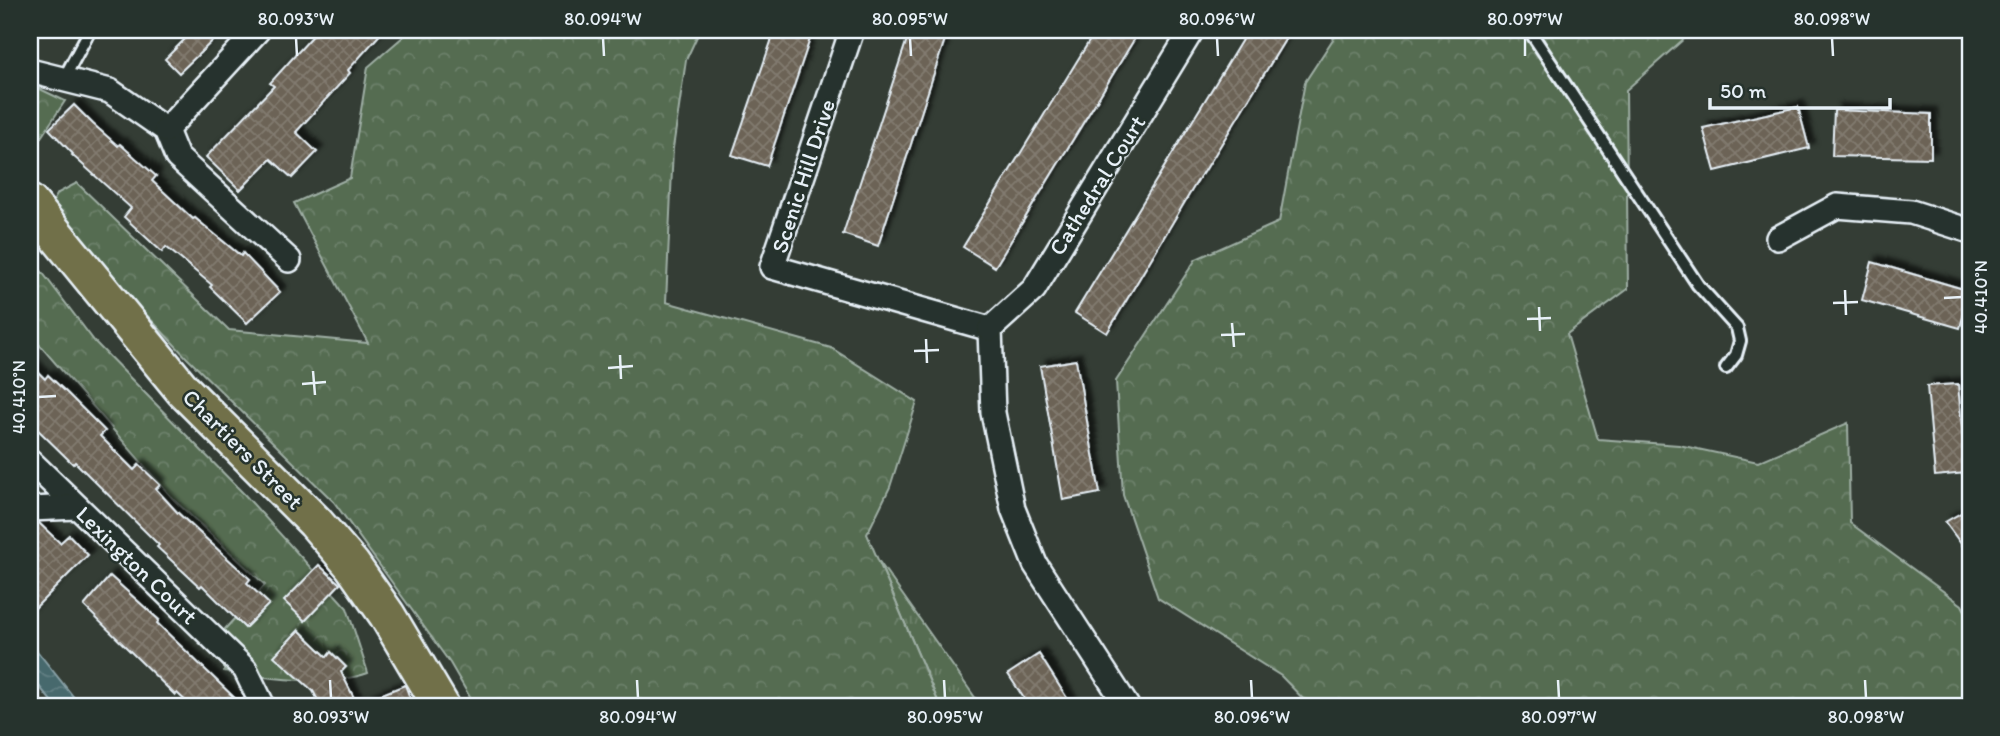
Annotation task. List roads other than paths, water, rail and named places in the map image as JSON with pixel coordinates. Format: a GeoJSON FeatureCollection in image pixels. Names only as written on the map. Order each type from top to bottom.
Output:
{"type":"FeatureCollection","features":[{"type":"Feature","properties":{"kind":"main road","name":"Chartiers Street"},"geometry":{"type":"LineString","coordinates":[[30,203],[183,390],[315,522],[352,565],[387,615],[440,706]]}},
{"type":"Feature","properties":{"kind":"street"},"geometry":{"type":"LineString","coordinates":[[166,130],[258,30]]}},
{"type":"Feature","properties":{"kind":"street","name":"Scenic Hill Drive"},"geometry":{"type":"LineString","coordinates":[[852,30],[772,267],[990,329]]}},
{"type":"Feature","properties":{"kind":"street","name":"Cathedral Court"},"geometry":{"type":"LineString","coordinates":[[990,329],[1034,289],[1192,30]]}},
{"type":"Feature","properties":{"kind":"street"},"geometry":{"type":"LineString","coordinates":[[30,71],[110,91],[166,130],[177,157],[289,260]]}},
{"type":"Feature","properties":{"kind":"street"},"geometry":{"type":"LineString","coordinates":[[1778,238],[1837,206],[1911,212],[1970,231]]}},
{"type":"Feature","properties":{"kind":"street"},"geometry":{"type":"LineString","coordinates":[[990,329],[993,413],[1013,509],[1035,564],[1127,706]]}},
{"type":"Feature","properties":{"kind":"street","name":"Lexington Court"},"geometry":{"type":"LineString","coordinates":[[30,461],[245,669],[263,706]]}},
{"type":"Feature","properties":{"kind":"street"},"geometry":{"type":"LineString","coordinates":[[30,509],[77,508]]}},
{"type":"Feature","properties":{"kind":"lane"},"geometry":{"type":"LineString","coordinates":[[63,79],[90,30]]}},
{"type":"Feature","properties":{"kind":"lane"},"geometry":{"type":"LineString","coordinates":[[1530,30],[1698,285],[1737,328],[1740,341],[1736,355],[1726,368]]}},
{"type":"Feature","properties":{"kind":"water"},"geometry":{"type":"Polygon","coordinates":[[[30,642],[81,706],[55,706],[30,675],[30,642]]]}}]}
